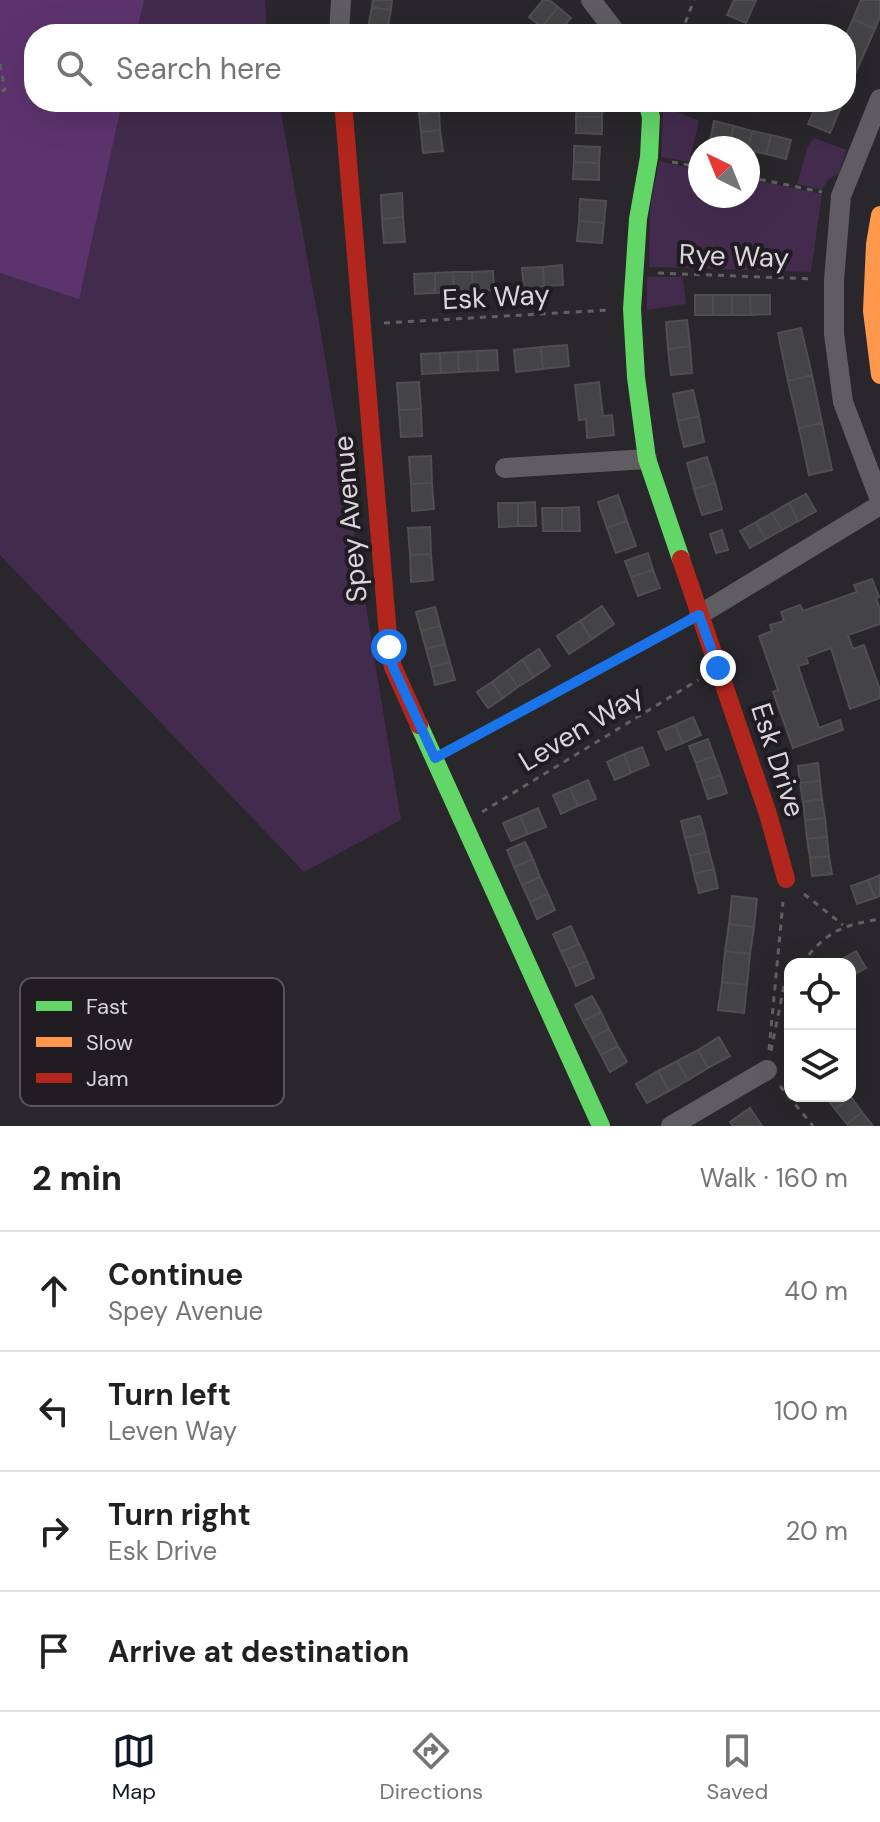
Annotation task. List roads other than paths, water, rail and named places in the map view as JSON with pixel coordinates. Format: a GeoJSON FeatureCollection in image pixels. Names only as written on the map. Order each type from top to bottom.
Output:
{"type":"FeatureCollection","features":[{"type":"Feature","properties":{"kind":"street"},"geometry":{"type":"LineString","coordinates":[[340,24],[341,0]]}},
{"type":"Feature","properties":{"kind":"street"},"geometry":{"type":"LineString","coordinates":[[591,0],[609,24]]}},
{"type":"Feature","properties":{"kind":"street"},"geometry":{"type":"LineString","coordinates":[[699,615],[880,502],[843,402],[834,334],[834,280],[841,196],[880,99]]}},
{"type":"Feature","properties":{"kind":"street","name":"Spey Avenue"},"geometry":{"type":"LineString","coordinates":[[344,112],[389,647],[398,681],[465,822],[601,1126]]}},
{"type":"Feature","properties":{"kind":"street","name":"Esk Drive"},"geometry":{"type":"LineString","coordinates":[[650,112],[649,157],[638,219],[632,309],[636,377],[647,459],[768,814],[786,879]]}},
{"type":"Feature","properties":{"kind":"street"},"geometry":{"type":"LineString","coordinates":[[880,215],[875,244],[877,305],[872,311],[880,375]]}},
{"type":"Feature","properties":{"kind":"street"},"geometry":{"type":"LineString","coordinates":[[505,468],[647,459]]}},
{"type":"Feature","properties":{"kind":"street"},"geometry":{"type":"LineString","coordinates":[[671,1126],[767,1070]]}}]}
